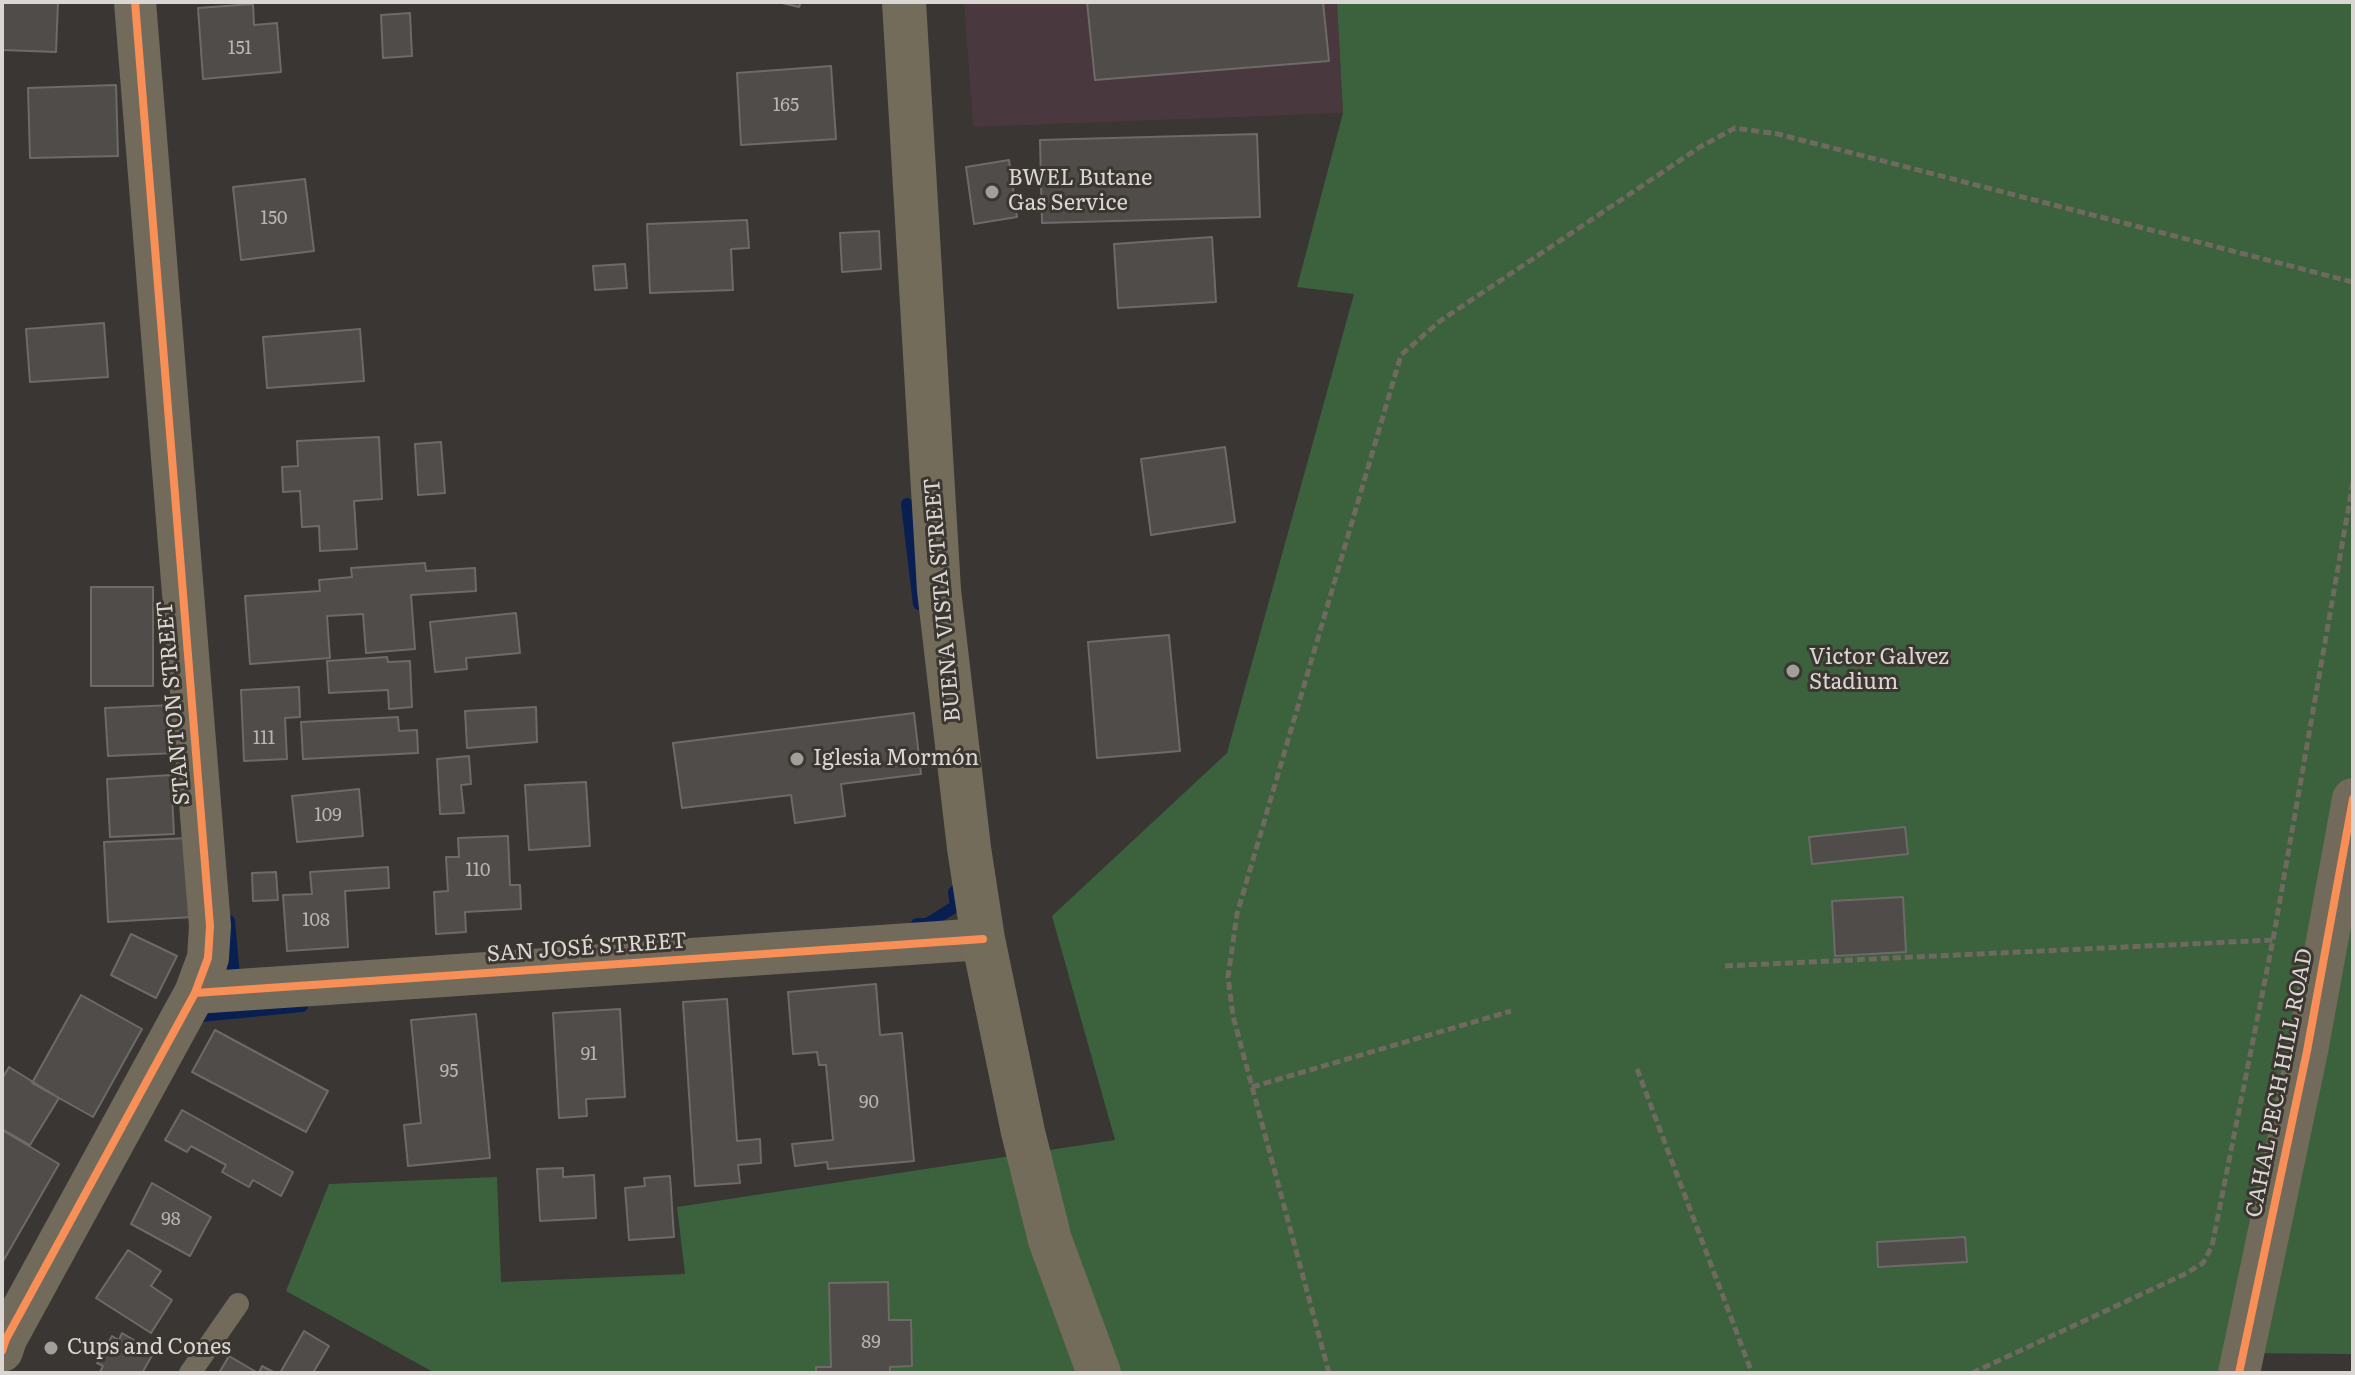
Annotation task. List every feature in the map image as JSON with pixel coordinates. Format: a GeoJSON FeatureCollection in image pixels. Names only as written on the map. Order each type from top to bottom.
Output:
{"type":"FeatureCollection","features":[{"type":"Feature","properties":{"kind":"main road","name":"BUENA VISTA STREET"},"geometry":{"type":"LineString","coordinates":[[904,2],[939,590],[969,848],[983,939],[1023,1132],[1050,1240],[1099,1373]]}},
{"type":"Feature","properties":{"kind":"street","name":"STANTON STREET"},"geometry":{"type":"LineString","coordinates":[[2,1351],[195,993],[208,958],[210,926],[135,2]]}},
{"type":"Feature","properties":{"kind":"street","name":"CAHAL PECH HILL ROAD"},"geometry":{"type":"LineString","coordinates":[[2239,1373],[2307,1051],[2353,799]]}},
{"type":"Feature","properties":{"kind":"street","name":"SAN JOSÉ STREET"},"geometry":{"type":"LineString","coordinates":[[195,993],[983,939]]}},
{"type":"Feature","properties":{"kind":"lane"},"geometry":{"type":"LineString","coordinates":[[190,1373],[238,1304]]}},
{"type":"Feature","properties":{"kind":"path"},"geometry":{"type":"LineString","coordinates":[[1329,1373],[1233,1016],[1228,977],[1237,914],[1401,355],[1440,321],[1700,147],[1735,128],[1778,134],[2353,282]]}},
{"type":"Feature","properties":{"kind":"path"},"geometry":{"type":"LineString","coordinates":[[1972,1373],[2185,1274],[2203,1263],[2212,1246],[2273,940],[2353,482]]}},
{"type":"Feature","properties":{"kind":"path"},"geometry":{"type":"LineString","coordinates":[[1725,966],[2273,940]]}},
{"type":"Feature","properties":{"kind":"path"},"geometry":{"type":"LineString","coordinates":[[1252,1087],[1511,1011]]}},
{"type":"Feature","properties":{"kind":"path"},"geometry":{"type":"LineString","coordinates":[[1637,1069],[1752,1373]]}},
{"type":"Feature","properties":{"kind":"shaded area"},"geometry":{"type":"Polygon","coordinates":[[[964,2],[1337,2],[1343,113],[973,127],[964,2]]]}},
{"type":"Feature","properties":{"kind":"green space","name":"Victor Galvez Stadium"},"geometry":{"type":"Polygon","coordinates":[[[1337,2],[2353,2],[2353,1354],[2245,1353],[2240,1373],[435,1373],[286,1291],[329,1184],[497,1177],[501,1282],[685,1274],[677,1207],[1115,1140],[1052,916],[1227,753],[1354,294],[1297,287],[1343,113],[1337,2]]]}},
{"type":"Feature","properties":{"kind":"building"},"geometry":{"type":"Polygon","coordinates":[[[2,2],[58,2],[56,52],[2,50],[2,2]]]}},
{"type":"Feature","properties":{"kind":"building"},"geometry":{"type":"Polygon","coordinates":[[[778,2],[801,2],[799,7],[778,2]]]}},
{"type":"Feature","properties":{"kind":"building"},"geometry":{"type":"Polygon","coordinates":[[[1087,2],[1323,2],[1329,61],[1095,80],[1087,2]]]}},
{"type":"Feature","properties":{"kind":"building"},"geometry":{"type":"Polygon","coordinates":[[[253,4],[254,25],[277,23],[281,72],[203,79],[198,8],[253,4]]]}},
{"type":"Feature","properties":{"kind":"building"},"geometry":{"type":"Polygon","coordinates":[[[410,13],[412,56],[383,58],[381,15],[410,13]]]}},
{"type":"Feature","properties":{"kind":"building"},"geometry":{"type":"Polygon","coordinates":[[[831,66],[836,139],[741,145],[737,73],[831,66]]]}},
{"type":"Feature","properties":{"kind":"building"},"geometry":{"type":"Polygon","coordinates":[[[116,85],[118,156],[30,158],[28,88],[116,85]]]}},
{"type":"Feature","properties":{"kind":"building"},"geometry":{"type":"Polygon","coordinates":[[[1257,134],[1260,217],[1042,223],[1040,140],[1257,134]]]}},
{"type":"Feature","properties":{"kind":"building","name":"BWEL Butane Gas Service"},"geometry":{"type":"Polygon","coordinates":[[[1009,160],[1017,217],[974,224],[966,167],[1009,160]]]}},
{"type":"Feature","properties":{"kind":"building"},"geometry":{"type":"Polygon","coordinates":[[[305,179],[314,251],[241,260],[233,187],[305,179]]]}},
{"type":"Feature","properties":{"kind":"building"},"geometry":{"type":"Polygon","coordinates":[[[747,220],[749,248],[731,249],[733,290],[650,293],[647,224],[747,220]]]}},
{"type":"Feature","properties":{"kind":"building"},"geometry":{"type":"Polygon","coordinates":[[[879,231],[881,269],[842,272],[840,233],[879,231]]]}},
{"type":"Feature","properties":{"kind":"building"},"geometry":{"type":"Polygon","coordinates":[[[1212,237],[1216,302],[1118,308],[1114,244],[1212,237]]]}},
{"type":"Feature","properties":{"kind":"building"},"geometry":{"type":"Polygon","coordinates":[[[625,264],[627,288],[595,290],[593,266],[625,264]]]}},
{"type":"Feature","properties":{"kind":"building"},"geometry":{"type":"Polygon","coordinates":[[[104,323],[108,377],[30,382],[26,329],[104,323]]]}},
{"type":"Feature","properties":{"kind":"building"},"geometry":{"type":"Polygon","coordinates":[[[360,329],[364,381],[267,388],[263,337],[360,329]]]}},
{"type":"Feature","properties":{"kind":"building"},"geometry":{"type":"Polygon","coordinates":[[[379,437],[382,499],[354,501],[357,549],[320,551],[319,526],[302,527],[300,491],[283,492],[282,467],[298,466],[297,441],[379,437]]]}},
{"type":"Feature","properties":{"kind":"building"},"geometry":{"type":"Polygon","coordinates":[[[441,442],[445,493],[418,495],[415,444],[441,442]]]}},
{"type":"Feature","properties":{"kind":"building"},"geometry":{"type":"Polygon","coordinates":[[[1225,447],[1235,522],[1151,535],[1141,459],[1225,447]]]}},
{"type":"Feature","properties":{"kind":"building"},"geometry":{"type":"Polygon","coordinates":[[[425,563],[426,571],[475,568],[476,591],[411,595],[415,649],[366,653],[363,614],[327,616],[330,658],[250,664],[245,596],[320,591],[319,580],[352,577],[351,568],[425,563]]]}},
{"type":"Feature","properties":{"kind":"building"},"geometry":{"type":"Polygon","coordinates":[[[91,587],[153,587],[153,686],[91,686],[91,587]]]}},
{"type":"Feature","properties":{"kind":"building"},"geometry":{"type":"Polygon","coordinates":[[[516,613],[520,653],[466,658],[467,669],[435,672],[430,622],[516,613]]]}},
{"type":"Feature","properties":{"kind":"building"},"geometry":{"type":"Polygon","coordinates":[[[1169,635],[1180,751],[1097,758],[1088,642],[1169,635]]]}},
{"type":"Feature","properties":{"kind":"building"},"geometry":{"type":"Polygon","coordinates":[[[387,657],[388,662],[410,661],[412,707],[389,709],[388,690],[329,693],[327,661],[387,657]]]}},
{"type":"Feature","properties":{"kind":"building"},"geometry":{"type":"Polygon","coordinates":[[[299,687],[300,717],[285,718],[287,759],[244,761],[241,690],[299,687]]]}},
{"type":"Feature","properties":{"kind":"building"},"geometry":{"type":"Polygon","coordinates":[[[173,705],[176,753],[108,756],[105,708],[173,705]]]}},
{"type":"Feature","properties":{"kind":"building"},"geometry":{"type":"Polygon","coordinates":[[[536,707],[537,742],[467,748],[465,711],[536,707]]]}},
{"type":"Feature","properties":{"kind":"building","name":"Iglesia Mormón"},"geometry":{"type":"Polygon","coordinates":[[[914,713],[921,774],[841,784],[845,816],[795,823],[791,795],[682,808],[673,743],[914,713]]]}},
{"type":"Feature","properties":{"kind":"building"},"geometry":{"type":"Polygon","coordinates":[[[398,717],[399,731],[417,730],[418,753],[303,759],[301,722],[398,717]]]}},
{"type":"Feature","properties":{"kind":"building"},"geometry":{"type":"Polygon","coordinates":[[[469,756],[471,784],[461,785],[464,813],[440,814],[437,759],[469,756]]]}},
{"type":"Feature","properties":{"kind":"building"},"geometry":{"type":"Polygon","coordinates":[[[171,775],[174,834],[110,837],[107,779],[171,775]]]}},
{"type":"Feature","properties":{"kind":"building"},"geometry":{"type":"Polygon","coordinates":[[[586,782],[590,846],[529,850],[525,785],[586,782]]]}},
{"type":"Feature","properties":{"kind":"building"},"geometry":{"type":"Polygon","coordinates":[[[359,789],[363,836],[297,842],[292,796],[359,789]]]}},
{"type":"Feature","properties":{"kind":"building"},"geometry":{"type":"Polygon","coordinates":[[[1905,827],[1908,854],[1812,864],[1809,837],[1905,827]]]}},
{"type":"Feature","properties":{"kind":"building"},"geometry":{"type":"Polygon","coordinates":[[[508,836],[510,885],[520,885],[521,909],[465,912],[466,932],[436,934],[434,892],[448,891],[446,857],[459,857],[458,838],[508,836]]]}},
{"type":"Feature","properties":{"kind":"building"},"geometry":{"type":"Polygon","coordinates":[[[189,838],[193,917],[108,922],[104,842],[189,838]]]}},
{"type":"Feature","properties":{"kind":"building"},"geometry":{"type":"Polygon","coordinates":[[[388,867],[389,888],[345,891],[348,947],[287,951],[283,895],[312,894],[310,872],[388,867]]]}},
{"type":"Feature","properties":{"kind":"building"},"geometry":{"type":"Polygon","coordinates":[[[276,872],[278,900],[253,901],[252,873],[276,872]]]}},
{"type":"Feature","properties":{"kind":"building"},"geometry":{"type":"Polygon","coordinates":[[[1903,897],[1906,952],[1835,956],[1832,901],[1903,897]]]}},
{"type":"Feature","properties":{"kind":"building"},"geometry":{"type":"Polygon","coordinates":[[[131,934],[177,956],[156,998],[111,975],[131,934]]]}},
{"type":"Feature","properties":{"kind":"building"},"geometry":{"type":"Polygon","coordinates":[[[876,984],[880,1035],[902,1033],[914,1161],[828,1169],[827,1162],[795,1166],[792,1144],[833,1140],[826,1065],[819,1065],[817,1052],[793,1054],[788,992],[876,984]]]}},
{"type":"Feature","properties":{"kind":"building"},"geometry":{"type":"Polygon","coordinates":[[[81,995],[142,1029],[93,1117],[32,1083],[81,995]]]}},
{"type":"Feature","properties":{"kind":"building"},"geometry":{"type":"Polygon","coordinates":[[[727,999],[737,1141],[760,1139],[761,1163],[738,1165],[740,1183],[695,1186],[683,1002],[727,999]]]}},
{"type":"Feature","properties":{"kind":"building"},"geometry":{"type":"Polygon","coordinates":[[[620,1009],[625,1097],[586,1099],[587,1116],[559,1118],[553,1013],[620,1009]]]}},
{"type":"Feature","properties":{"kind":"building"},"geometry":{"type":"Polygon","coordinates":[[[476,1014],[490,1158],[408,1166],[404,1125],[421,1123],[411,1020],[476,1014]]]}},
{"type":"Feature","properties":{"kind":"building"},"geometry":{"type":"Polygon","coordinates":[[[215,1030],[328,1091],[306,1132],[192,1072],[215,1030]]]}},
{"type":"Feature","properties":{"kind":"building"},"geometry":{"type":"Polygon","coordinates":[[[9,1067],[59,1098],[30,1145],[2,1129],[2,1079],[9,1067]]]}},
{"type":"Feature","properties":{"kind":"building"},"geometry":{"type":"Polygon","coordinates":[[[182,1110],[293,1172],[281,1196],[253,1180],[249,1187],[222,1172],[226,1165],[191,1146],[187,1152],[165,1140],[182,1110]]]}},
{"type":"Feature","properties":{"kind":"building"},"geometry":{"type":"Polygon","coordinates":[[[2,1130],[59,1164],[2,1263],[2,1130]]]}},
{"type":"Feature","properties":{"kind":"building"},"geometry":{"type":"Polygon","coordinates":[[[563,1168],[563,1177],[594,1175],[596,1218],[540,1221],[537,1169],[563,1168]]]}},
{"type":"Feature","properties":{"kind":"building"},"geometry":{"type":"Polygon","coordinates":[[[670,1176],[674,1237],[629,1240],[625,1188],[645,1186],[644,1178],[670,1176]]]}},
{"type":"Feature","properties":{"kind":"building"},"geometry":{"type":"Polygon","coordinates":[[[152,1183],[211,1217],[190,1256],[131,1224],[152,1183]]]}},
{"type":"Feature","properties":{"kind":"building"},"geometry":{"type":"Polygon","coordinates":[[[1965,1237],[1967,1262],[1878,1267],[1877,1242],[1965,1237]]]}},
{"type":"Feature","properties":{"kind":"building"},"geometry":{"type":"Polygon","coordinates":[[[128,1250],[161,1271],[151,1286],[172,1300],[151,1333],[96,1298],[128,1250]]]}},
{"type":"Feature","properties":{"kind":"building"},"geometry":{"type":"Polygon","coordinates":[[[888,1282],[889,1320],[911,1320],[912,1366],[890,1367],[890,1373],[816,1373],[816,1367],[831,1367],[829,1283],[888,1282]]]}},
{"type":"Feature","properties":{"kind":"building"},"geometry":{"type":"Polygon","coordinates":[[[304,1331],[329,1346],[313,1373],[280,1373],[304,1331]]]}},
{"type":"Feature","properties":{"kind":"building"},"geometry":{"type":"Polygon","coordinates":[[[122,1333],[154,1352],[142,1373],[100,1372],[103,1366],[97,1363],[112,1336],[119,1340],[122,1333]]]}},
{"type":"Feature","properties":{"kind":"building"},"geometry":{"type":"Polygon","coordinates":[[[229,1356],[258,1373],[219,1373],[229,1356]]]}},
{"type":"Feature","properties":{"kind":"building"},"geometry":{"type":"Polygon","coordinates":[[[262,1366],[275,1373],[259,1373],[262,1366]]]}},
{"type":"Feature","properties":{"kind":"waterway"},"geometry":{"type":"LineString","coordinates":[[907,504],[919,604]]}},
{"type":"Feature","properties":{"kind":"waterway"},"geometry":{"type":"LineString","coordinates":[[917,924],[927,924],[956,906],[954,892]]}},
{"type":"Feature","properties":{"kind":"waterway"},"geometry":{"type":"LineString","coordinates":[[229,921],[234,976],[241,976]]}},
{"type":"Feature","properties":{"kind":"waterway"},"geometry":{"type":"LineString","coordinates":[[201,1016],[302,1006]]}},
{"type":"Feature","properties":{"kind":"cycle path"},"geometry":{"type":"LineString","coordinates":[[2,1351],[195,993],[208,958],[210,926],[135,2]]}},
{"type":"Feature","properties":{"kind":"cycle path"},"geometry":{"type":"LineString","coordinates":[[2239,1373],[2307,1051],[2353,799]]}},
{"type":"Feature","properties":{"kind":"cycle path"},"geometry":{"type":"LineString","coordinates":[[195,993],[983,939]]}},
{"type":"Feature","properties":{"kind":"place","name":"BWEL Butane Gas Service"},"geometry":{"type":"Point","coordinates":[992,192]}},
{"type":"Feature","properties":{"kind":"place","name":"Victor Galvez Stadium"},"geometry":{"type":"Point","coordinates":[1793,671]}},
{"type":"Feature","properties":{"kind":"place","name":"Iglesia Mormón"},"geometry":{"type":"Point","coordinates":[797,759]}},
{"type":"Feature","properties":{"kind":"place","name":"Cups and Cones"},"geometry":{"type":"Point","coordinates":[51,1348]}}]}
